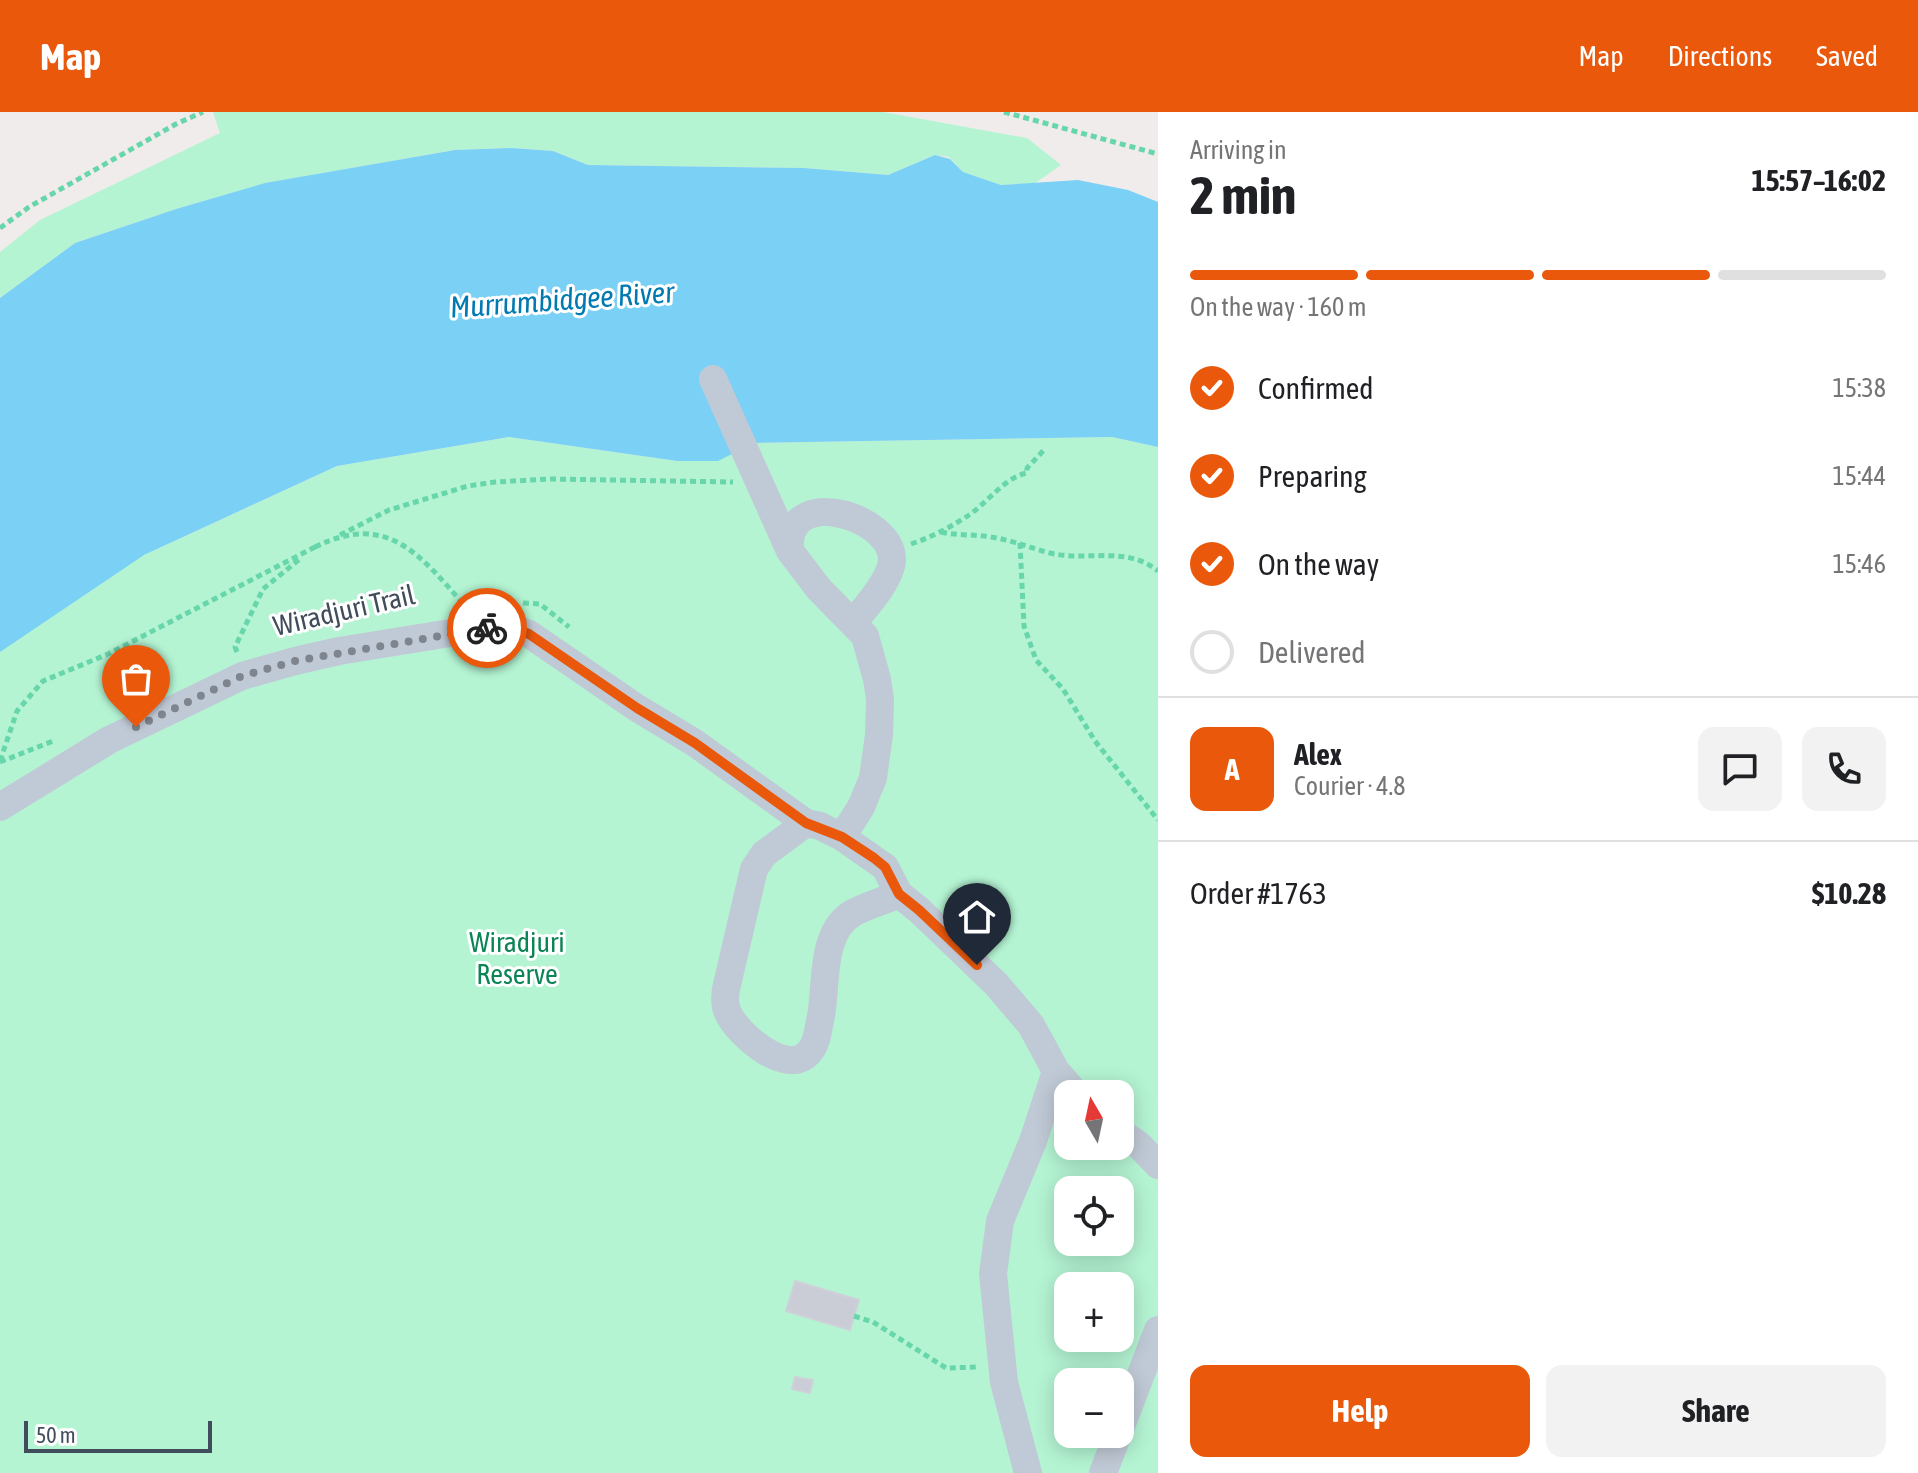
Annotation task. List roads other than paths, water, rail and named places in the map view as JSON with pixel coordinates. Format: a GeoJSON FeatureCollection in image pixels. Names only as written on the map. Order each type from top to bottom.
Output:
{"type":"FeatureCollection","features":[{"type":"Feature","properties":{"kind":"street"},"geometry":{"type":"LineString","coordinates":[[713,379],[790,551],[819,589],[865,636],[880,699],[879,735],[873,778],[861,807],[842,837]]}},
{"type":"Feature","properties":{"kind":"street"},"geometry":{"type":"LineString","coordinates":[[790,551],[789,541],[797,522],[812,513],[827,512],[859,521],[876,531],[890,549],[892,560],[887,575],[853,623]]}},
{"type":"Feature","properties":{"kind":"street"},"geometry":{"type":"LineString","coordinates":[[0,807],[109,740],[242,676],[482,617],[529,634],[637,708],[695,743],[806,823],[842,837],[885,867],[899,894],[996,984],[1031,1025],[1064,1080]]}},
{"type":"Feature","properties":{"kind":"street"},"geometry":{"type":"LineString","coordinates":[[806,823],[764,854],[754,869],[726,989],[724,1004],[729,1016],[771,1055],[788,1062],[800,1061],[812,1049],[822,1011],[831,941],[850,914],[899,894]]}},
{"type":"Feature","properties":{"kind":"street"},"geometry":{"type":"LineString","coordinates":[[1028,1473],[1004,1382],[993,1274],[1000,1221],[1033,1141],[1056,1071]]}},
{"type":"Feature","properties":{"kind":"street"},"geometry":{"type":"LineString","coordinates":[[1134,1142],[1158,1165]]}},
{"type":"Feature","properties":{"kind":"street"},"geometry":{"type":"LineString","coordinates":[[1134,1393],[1158,1330]]}},
{"type":"Feature","properties":{"kind":"street"},"geometry":{"type":"LineString","coordinates":[[1103,1473],[1113,1448]]}},
{"type":"Feature","properties":{"kind":"water","name":"Murrumbidgee River"},"geometry":{"type":"Polygon","coordinates":[[[512,148],[553,151],[588,165],[804,168],[888,175],[935,155],[950,159],[963,172],[1001,185],[1078,180],[1128,190],[1158,202],[1158,447],[1112,437],[754,443],[718,461],[677,461],[509,437],[337,466],[144,555],[0,652],[0,298],[75,243],[176,209],[265,183],[455,150],[512,148]]]}},
{"type":"Feature","properties":{"kind":"park label","name":"Wiradjuri Reserve"},"geometry":{"type":"Point","coordinates":[517,958]}}]}
